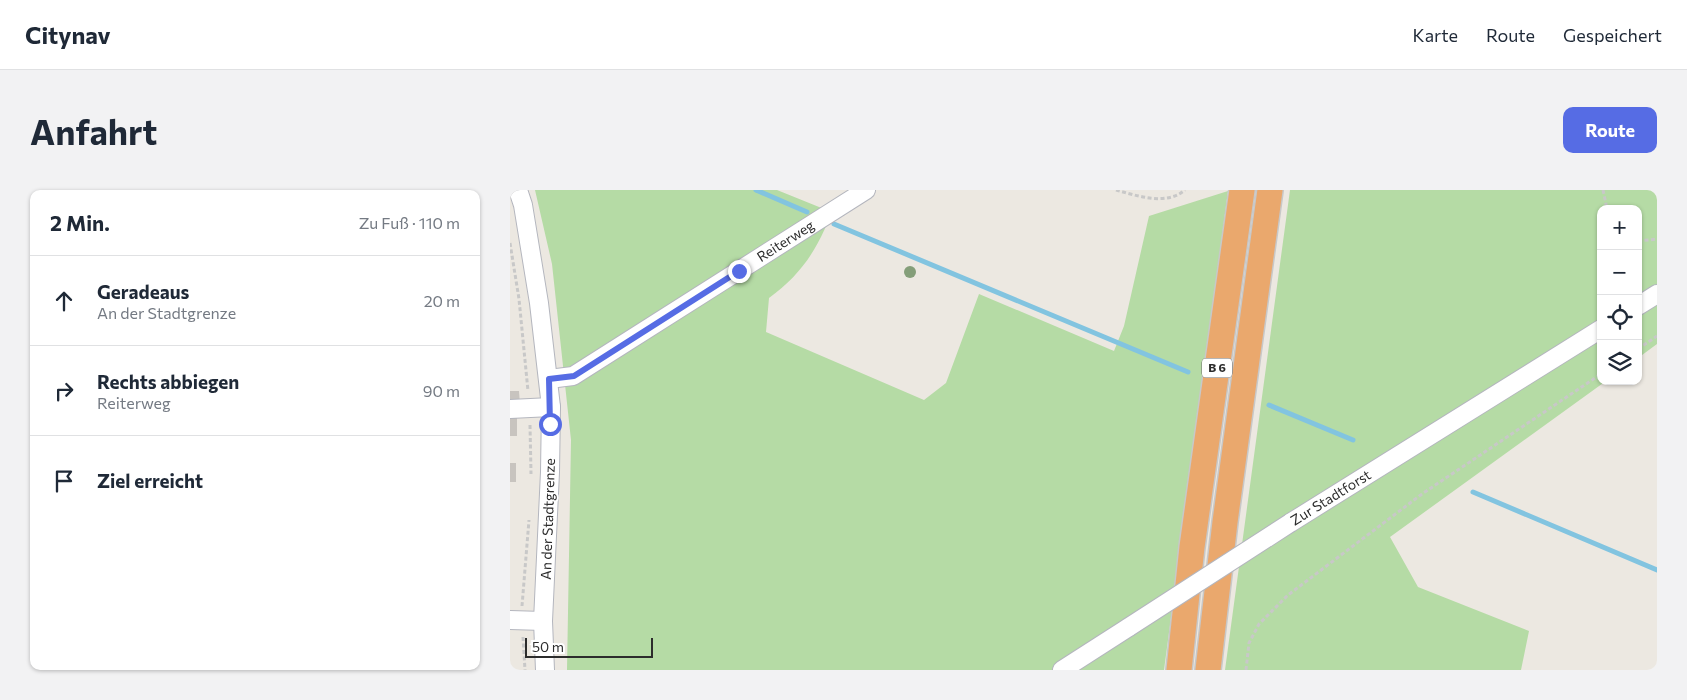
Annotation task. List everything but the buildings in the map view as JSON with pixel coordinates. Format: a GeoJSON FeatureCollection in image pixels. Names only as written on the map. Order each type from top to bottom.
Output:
{"type":"FeatureCollection","features":[{"type":"Feature","properties":{"kind":"highway","name":"B 6"},"geometry":{"type":"LineString","coordinates":[[1179,670],[1194,537],[1242,190]]}},
{"type":"Feature","properties":{"kind":"highway","name":"B 6"},"geometry":{"type":"LineString","coordinates":[[1208,670],[1225,522],[1270,190]]}},
{"type":"Feature","properties":{"kind":"street","name":"An der Stadtgrenze"},"geometry":{"type":"LineString","coordinates":[[518,190],[523,205],[549,379],[551,407],[543,622],[545,670]]}},
{"type":"Feature","properties":{"kind":"street","name":"Reiterweg"},"geometry":{"type":"LineString","coordinates":[[549,379],[574,376],[866,190]]}},
{"type":"Feature","properties":{"kind":"street"},"geometry":{"type":"LineString","coordinates":[[1642,303],[1657,294]]}},
{"type":"Feature","properties":{"kind":"street","name":"Zur Stadtforst"},"geometry":{"type":"LineString","coordinates":[[1062,670],[1597,332]]}},
{"type":"Feature","properties":{"kind":"street"},"geometry":{"type":"LineString","coordinates":[[510,409],[551,407]]}},
{"type":"Feature","properties":{"kind":"street"},"geometry":{"type":"LineString","coordinates":[[516,620],[543,622]]}},
{"type":"Feature","properties":{"kind":"path"},"geometry":{"type":"LineString","coordinates":[[1116,190],[1158,199],[1173,199],[1185,190]]}},
{"type":"Feature","properties":{"kind":"path"},"geometry":{"type":"LineString","coordinates":[[1603,190],[1606,205]]}},
{"type":"Feature","properties":{"kind":"path"},"geometry":{"type":"LineString","coordinates":[[1642,241],[1657,239]]}},
{"type":"Feature","properties":{"kind":"path"},"geometry":{"type":"LineString","coordinates":[[510,243],[519,299],[530,408],[531,480]]}},
{"type":"Feature","properties":{"kind":"path"},"geometry":{"type":"LineString","coordinates":[[1642,346],[1657,336]]}},
{"type":"Feature","properties":{"kind":"path"},"geometry":{"type":"LineString","coordinates":[[1246,670],[1249,644],[1259,624],[1288,596],[1422,494],[1597,377]]}},
{"type":"Feature","properties":{"kind":"path"},"geometry":{"type":"LineString","coordinates":[[525,670],[516,620],[522,604],[529,518]]}},
{"type":"Feature","properties":{"kind":"green space"},"geometry":{"type":"Polygon","coordinates":[[[535,190],[777,190],[824,209],[835,201],[825,230],[811,255],[792,278],[769,298],[766,332],[924,400],[946,383],[979,294],[1114,351],[1124,326],[1149,216],[1228,191],[1164,670],[567,670],[571,440],[552,264],[535,190]]]}},
{"type":"Feature","properties":{"kind":"green space"},"geometry":{"type":"Polygon","coordinates":[[[1290,190],[1657,190],[1657,344],[1642,355],[1642,205],[1597,205],[1597,385],[1600,385],[1390,537],[1418,587],[1529,631],[1521,670],[1225,670],[1290,190]]]}},
{"type":"Feature","properties":{"kind":"waterway"},"geometry":{"type":"LineString","coordinates":[[756,190],[807,212]]}},
{"type":"Feature","properties":{"kind":"waterway"},"geometry":{"type":"LineString","coordinates":[[834,224],[1188,372]]}},
{"type":"Feature","properties":{"kind":"waterway"},"geometry":{"type":"LineString","coordinates":[[1269,405],[1353,440]]}},
{"type":"Feature","properties":{"kind":"waterway"},"geometry":{"type":"LineString","coordinates":[[1473,492],[1657,570]]}},
{"type":"Feature","properties":{"kind":"route"},"geometry":{"type":"LineString","coordinates":[[550,424],[549,379],[574,376],[739,271]]}}]}
